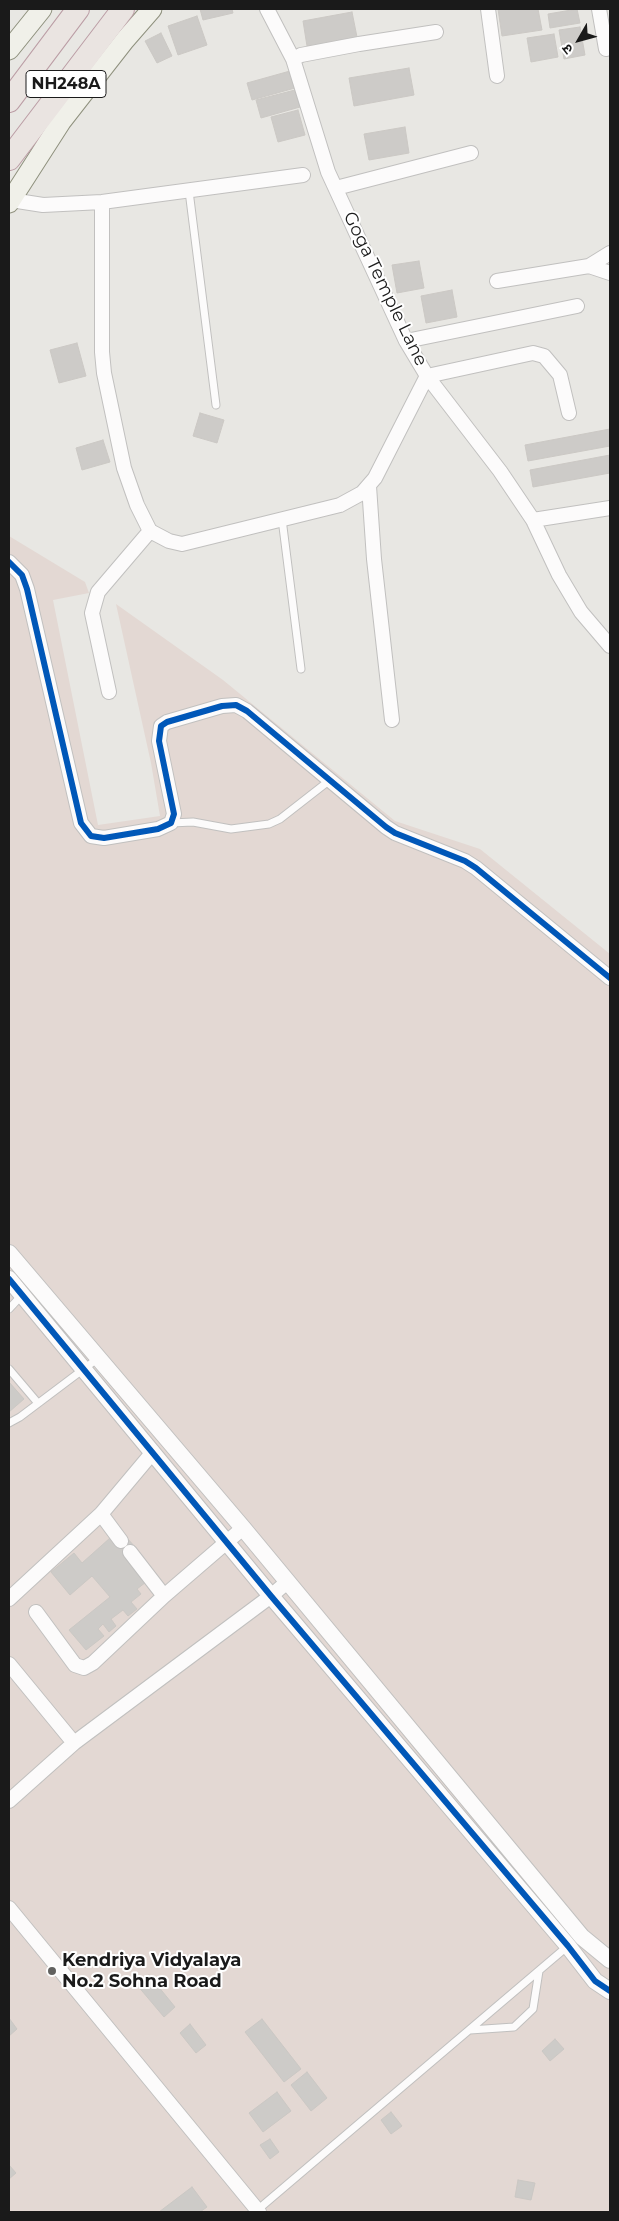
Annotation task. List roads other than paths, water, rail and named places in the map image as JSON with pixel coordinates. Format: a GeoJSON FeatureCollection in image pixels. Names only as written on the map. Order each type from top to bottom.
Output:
{"type":"FeatureCollection","features":[{"type":"Feature","properties":{"kind":"highway","name":"NH248A"},"geometry":{"type":"LineString","coordinates":[[9,101],[78,9]]}},
{"type":"Feature","properties":{"kind":"highway","name":"NH248A"},"geometry":{"type":"LineString","coordinates":[[9,160],[124,9]]}},
{"type":"Feature","properties":{"kind":"main road"},"geometry":{"type":"LineString","coordinates":[[9,50],[42,9]]}},
{"type":"Feature","properties":{"kind":"main road"},"geometry":{"type":"LineString","coordinates":[[10,202],[61,122],[152,9]]}},
{"type":"Feature","properties":{"kind":"street","name":"Goga Temple Lane"},"geometry":{"type":"LineString","coordinates":[[268,9],[292,59],[328,172],[406,341],[427,376],[500,471],[533,520],[559,574],[581,612],[610,646]]}},
{"type":"Feature","properties":{"kind":"street"},"geometry":{"type":"LineString","coordinates":[[488,9],[497,76]]}},
{"type":"Feature","properties":{"kind":"street"},"geometry":{"type":"LineString","coordinates":[[599,9],[606,48],[610,48]]}},
{"type":"Feature","properties":{"kind":"street"},"geometry":{"type":"LineString","coordinates":[[292,59],[301,55],[359,44],[436,32]]}},
{"type":"Feature","properties":{"kind":"street"},"geometry":{"type":"LineString","coordinates":[[336,188],[471,153]]}},
{"type":"Feature","properties":{"kind":"street"},"geometry":{"type":"LineString","coordinates":[[10,202],[43,205],[102,202],[303,175]]}},
{"type":"Feature","properties":{"kind":"street"},"geometry":{"type":"LineString","coordinates":[[102,202],[102,352],[104,373],[124,468],[137,505],[150,531],[169,541],[182,544],[340,505],[362,493],[375,478],[427,376],[533,353],[544,356],[560,375],[570,413]]}},
{"type":"Feature","properties":{"kind":"street"},"geometry":{"type":"LineString","coordinates":[[497,281],[589,266],[610,253]]}},
{"type":"Feature","properties":{"kind":"street"},"geometry":{"type":"LineString","coordinates":[[589,266],[610,273]]}},
{"type":"Feature","properties":{"kind":"street"},"geometry":{"type":"LineString","coordinates":[[406,341],[577,306]]}},
{"type":"Feature","properties":{"kind":"street"},"geometry":{"type":"LineString","coordinates":[[369,486],[374,559],[392,720]]}},
{"type":"Feature","properties":{"kind":"street"},"geometry":{"type":"LineString","coordinates":[[533,520],[610,508]]}},
{"type":"Feature","properties":{"kind":"street"},"geometry":{"type":"LineString","coordinates":[[109,692],[92,613],[98,592],[150,531]]}},
{"type":"Feature","properties":{"kind":"street"},"geometry":{"type":"LineString","coordinates":[[9,562],[22,575],[27,589],[84,829],[92,836],[104,838],[158,829],[170,823],[174,814],[159,740],[161,726],[167,722],[222,706],[236,706],[247,711],[395,833],[465,861],[476,868],[610,978]]}},
{"type":"Feature","properties":{"kind":"street"},"geometry":{"type":"LineString","coordinates":[[9,1253],[97,1359],[243,1528],[575,1941],[595,1981],[610,1991]]}},
{"type":"Feature","properties":{"kind":"street"},"geometry":{"type":"LineString","coordinates":[[9,1279],[82,1370],[227,1540],[271,1596],[575,1941],[610,1960]]}},
{"type":"Feature","properties":{"kind":"street"},"geometry":{"type":"LineString","coordinates":[[9,1599],[101,1514],[153,1452]]}},
{"type":"Feature","properties":{"kind":"street"},"geometry":{"type":"LineString","coordinates":[[101,1514],[121,1541]]}},
{"type":"Feature","properties":{"kind":"street"},"geometry":{"type":"LineString","coordinates":[[36,1612],[76,1665],[84,1668],[93,1663],[164,1596],[243,1528]]}},
{"type":"Feature","properties":{"kind":"street"},"geometry":{"type":"LineString","coordinates":[[130,1552],[164,1596]]}},
{"type":"Feature","properties":{"kind":"street"},"geometry":{"type":"LineString","coordinates":[[9,1802],[74,1743],[286,1583]]}},
{"type":"Feature","properties":{"kind":"street"},"geometry":{"type":"LineString","coordinates":[[9,1664],[74,1743]]}},
{"type":"Feature","properties":{"kind":"street"},"geometry":{"type":"LineString","coordinates":[[9,1908],[257,2212]]}},
{"type":"Feature","properties":{"kind":"lane"},"geometry":{"type":"LineString","coordinates":[[189,191],[216,405]]}},
{"type":"Feature","properties":{"kind":"lane"},"geometry":{"type":"LineString","coordinates":[[282,519],[301,669]]}},
{"type":"Feature","properties":{"kind":"lane"},"geometry":{"type":"LineString","coordinates":[[170,823],[193,822],[231,829],[270,824],[280,819],[330,780]]}},
{"type":"Feature","properties":{"kind":"lane"},"geometry":{"type":"LineString","coordinates":[[9,1309],[22,1295]]}},
{"type":"Feature","properties":{"kind":"lane"},"geometry":{"type":"LineString","coordinates":[[9,1423],[20,1417],[37,1402],[97,1359]]}},
{"type":"Feature","properties":{"kind":"lane"},"geometry":{"type":"LineString","coordinates":[[9,1369],[37,1402]]}},
{"type":"Feature","properties":{"kind":"lane"},"geometry":{"type":"LineString","coordinates":[[257,2212],[575,1941]]}},
{"type":"Feature","properties":{"kind":"lane"},"geometry":{"type":"LineString","coordinates":[[470,2030],[514,2027],[533,2009],[539,1971]]}},
{"type":"Feature","properties":{"kind":"place","name":"Kendriya Vidyalaya No.2 Sohna Road"},"geometry":{"type":"Point","coordinates":[52,1971]}}]}
